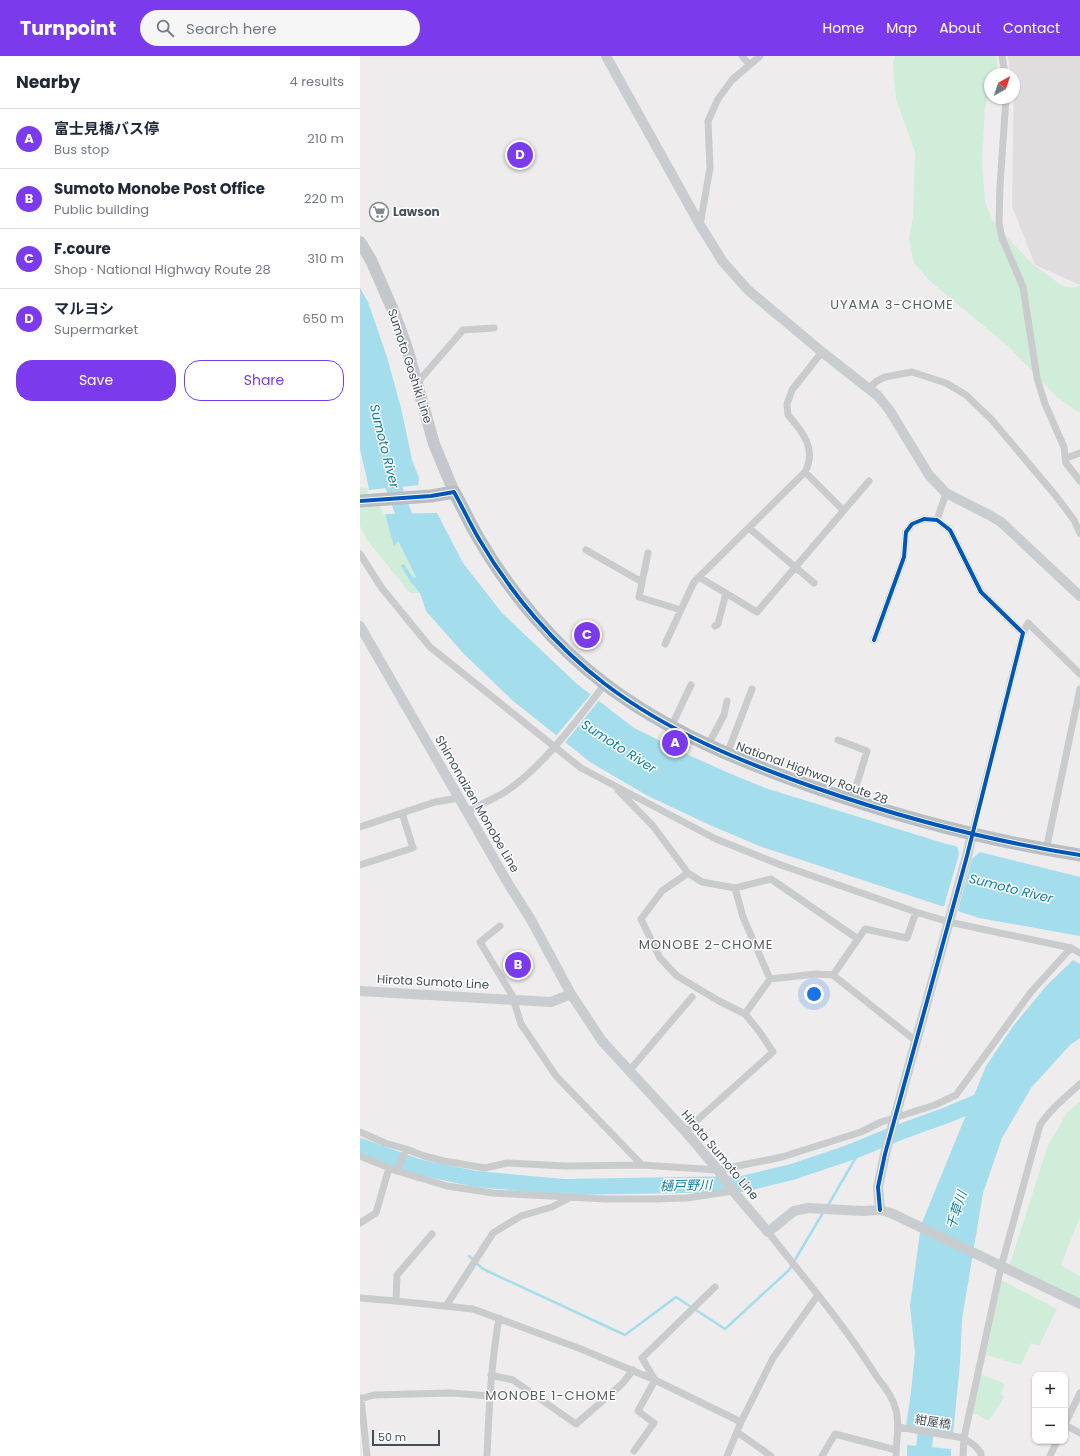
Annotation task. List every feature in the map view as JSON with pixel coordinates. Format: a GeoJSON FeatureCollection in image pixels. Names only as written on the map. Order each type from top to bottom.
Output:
{"type":"FeatureCollection","features":[{"type":"Feature","properties":{"kind":"highway"},"geometry":{"type":"LineString","coordinates":[[360,501],[431,496],[454,492]]}},
{"type":"Feature","properties":{"kind":"highway","name":"National Highway Route 28"},"geometry":{"type":"LineString","coordinates":[[454,492],[480,540],[500,572],[524,605],[550,634],[605,684],[671,728],[727,754],[786,777],[852,800],[972,834],[1080,856]]}},
{"type":"Feature","properties":{"kind":"main road"},"geometry":{"type":"LineString","coordinates":[[606,56],[700,224],[723,262],[748,290],[822,352],[878,396],[890,411],[928,475],[946,493],[1001,522],[1080,596]]}},
{"type":"Feature","properties":{"kind":"main road","name":"Sumoto Goshiki Line"},"geometry":{"type":"LineString","coordinates":[[360,242],[370,260],[395,315],[407,348],[434,444],[454,492]]}},
{"type":"Feature","properties":{"kind":"main road","name":"Shimonaizen Monobe Line"},"geometry":{"type":"LineString","coordinates":[[360,626],[458,798],[530,918],[571,994]]}},
{"type":"Feature","properties":{"kind":"main road"},"geometry":{"type":"LineString","coordinates":[[880,1210],[878,1187],[885,1154],[917,1042],[972,834]]}},
{"type":"Feature","properties":{"kind":"main road","name":"Hirota Sumoto Line"},"geometry":{"type":"LineString","coordinates":[[360,991],[551,1002],[571,994],[602,1041],[685,1131],[768,1232]]}},
{"type":"Feature","properties":{"kind":"main road"},"geometry":{"type":"LineString","coordinates":[[768,1232],[794,1211],[808,1208],[862,1211],[880,1210],[891,1213],[1080,1304]]}},
{"type":"Feature","properties":{"kind":"street"},"geometry":{"type":"LineString","coordinates":[[742,56],[749,64]]}},
{"type":"Feature","properties":{"kind":"street"},"geometry":{"type":"LineString","coordinates":[[700,224],[710,168],[708,121],[718,99],[732,80],[760,56]]}},
{"type":"Feature","properties":{"kind":"street"},"geometry":{"type":"LineString","coordinates":[[1002,56],[1004,68]]}},
{"type":"Feature","properties":{"kind":"street"},"geometry":{"type":"LineString","coordinates":[[1006,104],[999,223],[1002,238],[1023,287],[1037,378],[1045,404],[1064,447],[1066,463],[1080,481]]}},
{"type":"Feature","properties":{"kind":"street"},"geometry":{"type":"LineString","coordinates":[[417,383],[463,330],[494,328]]}},
{"type":"Feature","properties":{"kind":"street"},"geometry":{"type":"LineString","coordinates":[[665,644],[694,582],[805,472],[809,464],[810,453],[808,443],[800,429],[788,415],[787,404],[792,390],[822,352]]}},
{"type":"Feature","properties":{"kind":"street"},"geometry":{"type":"LineString","coordinates":[[869,388],[885,377],[912,372],[946,383],[966,395],[992,420],[1056,496],[1080,533]]}},
{"type":"Feature","properties":{"kind":"street"},"geometry":{"type":"LineString","coordinates":[[1066,458],[1080,453]]}},
{"type":"Feature","properties":{"kind":"street"},"geometry":{"type":"LineString","coordinates":[[805,472],[843,510]]}},
{"type":"Feature","properties":{"kind":"street"},"geometry":{"type":"LineString","coordinates":[[699,576],[757,612],[869,481]]}},
{"type":"Feature","properties":{"kind":"street"},"geometry":{"type":"LineString","coordinates":[[937,520],[946,493]]}},
{"type":"Feature","properties":{"kind":"street"},"geometry":{"type":"LineString","coordinates":[[1076,525],[1080,516]]}},
{"type":"Feature","properties":{"kind":"street"},"geometry":{"type":"LineString","coordinates":[[874,640],[904,558],[906,532],[912,524],[924,519],[937,520],[950,530],[981,592],[1023,633]]}},
{"type":"Feature","properties":{"kind":"street"},"geometry":{"type":"LineString","coordinates":[[749,528],[814,583]]}},
{"type":"Feature","properties":{"kind":"street"},"geometry":{"type":"LineString","coordinates":[[586,550],[642,582]]}},
{"type":"Feature","properties":{"kind":"street"},"geometry":{"type":"LineString","coordinates":[[648,553],[639,597],[681,610]]}},
{"type":"Feature","properties":{"kind":"street"},"geometry":{"type":"LineString","coordinates":[[360,554],[381,587],[430,647],[556,745],[581,768],[716,839],[781,865],[916,912],[950,917],[1071,948],[1080,953]]}},
{"type":"Feature","properties":{"kind":"street"},"geometry":{"type":"LineString","coordinates":[[715,626],[718,624],[726,593]]}},
{"type":"Feature","properties":{"kind":"street"},"geometry":{"type":"LineString","coordinates":[[972,834],[1023,633],[1028,623],[1080,674]]}},
{"type":"Feature","properties":{"kind":"street"},"geometry":{"type":"LineString","coordinates":[[467,812],[505,791],[534,768],[556,745],[605,684]]}},
{"type":"Feature","properties":{"kind":"street"},"geometry":{"type":"LineString","coordinates":[[671,728],[691,685]]}},
{"type":"Feature","properties":{"kind":"street"},"geometry":{"type":"LineString","coordinates":[[727,754],[752,689]]}},
{"type":"Feature","properties":{"kind":"street"},"geometry":{"type":"LineString","coordinates":[[1046,850],[1077,722],[1080,689]]}},
{"type":"Feature","properties":{"kind":"street"},"geometry":{"type":"LineString","coordinates":[[708,745],[724,715],[727,701]]}},
{"type":"Feature","properties":{"kind":"street"},"geometry":{"type":"LineString","coordinates":[[838,740],[867,751],[852,800]]}},
{"type":"Feature","properties":{"kind":"street"},"geometry":{"type":"LineString","coordinates":[[613,785],[652,826],[688,874],[702,882],[735,888],[771,879],[858,939]]}},
{"type":"Feature","properties":{"kind":"street"},"geometry":{"type":"LineString","coordinates":[[360,827],[435,802],[458,798]]}},
{"type":"Feature","properties":{"kind":"street"},"geometry":{"type":"LineString","coordinates":[[360,865],[413,848],[402,813]]}},
{"type":"Feature","properties":{"kind":"street"},"geometry":{"type":"LineString","coordinates":[[685,1131],[773,1052],[745,1014],[719,1001],[677,976],[660,958],[641,919],[662,891],[688,874]]}},
{"type":"Feature","properties":{"kind":"street"},"geometry":{"type":"LineString","coordinates":[[735,888],[743,917],[770,979]]}},
{"type":"Feature","properties":{"kind":"street"},"geometry":{"type":"LineString","coordinates":[[833,975],[865,929],[907,938],[916,912]]}},
{"type":"Feature","properties":{"kind":"street"},"geometry":{"type":"LineString","coordinates":[[500,926],[480,942],[512,995],[521,1024],[556,1076],[642,1165]]}},
{"type":"Feature","properties":{"kind":"street"},"geometry":{"type":"LineString","coordinates":[[360,1132],[385,1143],[444,1162],[485,1168],[507,1163],[565,1166],[642,1165],[718,1170],[782,1157],[861,1132],[881,1122],[935,1105],[956,1095],[1031,992],[1071,948]]}},
{"type":"Feature","properties":{"kind":"street"},"geometry":{"type":"LineString","coordinates":[[745,1014],[770,979],[816,974],[833,975],[917,1042]]}},
{"type":"Feature","properties":{"kind":"street"},"geometry":{"type":"LineString","coordinates":[[629,1071],[692,997]]}},
{"type":"Feature","properties":{"kind":"street"},"geometry":{"type":"LineString","coordinates":[[963,1456],[964,1438],[1001,1267],[1040,1125],[1057,1104],[1080,1084]]}},
{"type":"Feature","properties":{"kind":"street"},"geometry":{"type":"LineString","coordinates":[[398,1171],[406,1149]]}},
{"type":"Feature","properties":{"kind":"street"},"geometry":{"type":"LineString","coordinates":[[360,1156],[389,1168],[447,1186],[493,1193],[612,1199],[687,1198],[733,1191]]}},
{"type":"Feature","properties":{"kind":"street"},"geometry":{"type":"LineString","coordinates":[[360,1223],[376,1213],[389,1168]]}},
{"type":"Feature","properties":{"kind":"street"},"geometry":{"type":"LineString","coordinates":[[446,1306],[493,1233],[520,1216],[552,1207],[571,1197]]}},
{"type":"Feature","properties":{"kind":"street"},"geometry":{"type":"LineString","coordinates":[[768,1232],[840,1322],[890,1394],[896,1411],[898,1428],[896,1453],[835,1434],[822,1456]]}},
{"type":"Feature","properties":{"kind":"street"},"geometry":{"type":"LineString","coordinates":[[396,1300],[397,1275],[432,1234]]}},
{"type":"Feature","properties":{"kind":"street"},"geometry":{"type":"LineString","coordinates":[[655,1380],[642,1358],[715,1287]]}},
{"type":"Feature","properties":{"kind":"street"},"geometry":{"type":"LineString","coordinates":[[727,1456],[741,1422],[773,1358],[818,1295]]}},
{"type":"Feature","properties":{"kind":"street"},"geometry":{"type":"LineString","coordinates":[[360,1298],[396,1300],[473,1309],[633,1370],[741,1422]]}},
{"type":"Feature","properties":{"kind":"street"},"geometry":{"type":"LineString","coordinates":[[487,1456],[493,1351],[499,1318]]}},
{"type":"Feature","properties":{"kind":"street"},"geometry":{"type":"LineString","coordinates":[[491,1375],[513,1380],[576,1424],[622,1384],[633,1370]]}},
{"type":"Feature","properties":{"kind":"street"},"geometry":{"type":"LineString","coordinates":[[634,1451],[654,1423],[638,1411],[655,1380]]}},
{"type":"Feature","properties":{"kind":"street"},"geometry":{"type":"LineString","coordinates":[[1068,1418],[1080,1393]]}},
{"type":"Feature","properties":{"kind":"street"},"geometry":{"type":"LineString","coordinates":[[367,1456],[360,1399],[374,1395],[451,1394],[490,1396]]}},
{"type":"Feature","properties":{"kind":"street"},"geometry":{"type":"LineString","coordinates":[[1068,1426],[1080,1433]]}},
{"type":"Feature","properties":{"kind":"street","name":"紺屋橋"},"geometry":{"type":"LineString","coordinates":[[898,1428],[964,1438]]}},
{"type":"Feature","properties":{"kind":"street"},"geometry":{"type":"LineString","coordinates":[[737,1432],[771,1456]]}},
{"type":"Feature","properties":{"kind":"street"},"geometry":{"type":"LineString","coordinates":[[964,1438],[975,1446],[981,1453],[981,1456]]}},
{"type":"Feature","properties":{"kind":"street"},"geometry":{"type":"LineString","coordinates":[[1050,1456],[1056,1444]]}},
{"type":"Feature","properties":{"kind":"shaded area"},"geometry":{"type":"Polygon","coordinates":[[[1008,56],[1080,56],[1080,285],[1035,265],[1012,206],[1014,104],[1020,104],[1020,68],[1009,68],[1008,56]]]}},
{"type":"Feature","properties":{"kind":"green space"},"geometry":{"type":"Polygon","coordinates":[[[895,56],[996,56],[996,68],[984,68],[984,104],[986,104],[982,158],[985,202],[993,221],[1030,262],[1061,285],[1071,288],[1080,286],[1080,413],[1057,397],[1009,347],[932,283],[914,263],[909,238],[913,216],[915,152],[896,99],[893,62],[895,56]]]}},
{"type":"Feature","properties":{"kind":"green space"},"geometry":{"type":"Polygon","coordinates":[[[360,487],[371,489],[416,577],[413,578],[401,566],[410,581],[420,593],[410,593],[367,540],[360,526],[360,487]]]}},
{"type":"Feature","properties":{"kind":"green space"},"geometry":{"type":"Polygon","coordinates":[[[1080,1102],[1080,1217],[1061,1265],[1080,1276],[1080,1305],[1008,1270],[1048,1145],[1068,1111],[1080,1102]]]}},
{"type":"Feature","properties":{"kind":"green space"},"geometry":{"type":"Polygon","coordinates":[[[1003,1281],[1057,1309],[1039,1346],[1031,1343],[1021,1365],[986,1355],[1001,1282],[1003,1281]]]}},
{"type":"Feature","properties":{"kind":"green space"},"geometry":{"type":"Polygon","coordinates":[[[981,1374],[1005,1384],[1001,1394],[1004,1397],[989,1421],[973,1413],[981,1374]]]}},
{"type":"Feature","properties":{"kind":"water"},"geometry":{"type":"Polygon","coordinates":[[[360,288],[368,302],[387,357],[401,408],[412,460],[419,478],[417,494],[371,497],[360,449],[360,288]]]}},
{"type":"Feature","properties":{"kind":"water"},"geometry":{"type":"Polygon","coordinates":[[[437,513],[463,563],[502,613],[577,684],[634,728],[693,757],[765,788],[943,843],[1080,877],[1080,936],[979,918],[762,847],[712,826],[648,796],[590,762],[512,700],[464,654],[426,611],[420,593],[410,581],[401,566],[404,564],[413,578],[416,577],[398,541],[394,546],[385,514],[437,513]]]}},
{"type":"Feature","properties":{"kind":"water"},"geometry":{"type":"Polygon","coordinates":[[[1073,960],[1080,964],[1080,1038],[1070,1045],[1031,1088],[1002,1138],[983,1193],[962,1319],[960,1364],[953,1434],[906,1427],[915,1353],[910,1306],[921,1225],[986,1066],[1014,1025],[1047,985],[1073,960]]]}},
{"type":"Feature","properties":{"kind":"water"},"geometry":{"type":"Polygon","coordinates":[[[907,1445],[951,1449],[951,1456],[907,1456],[907,1445]]]}},
{"type":"Feature","properties":{"kind":"pier"},"geometry":{"type":"Polygon","coordinates":[[[420,485],[419,494],[369,498],[367,490],[420,485]]]}},
{"type":"Feature","properties":{"kind":"pier"},"geometry":{"type":"Polygon","coordinates":[[[592,693],[600,699],[564,744],[555,737],[592,693]]]}},
{"type":"Feature","properties":{"kind":"pier"},"geometry":{"type":"Polygon","coordinates":[[[955,844],[981,851],[972,859],[958,910],[962,914],[961,915],[938,907],[944,906],[959,854],[958,848],[955,844]]]}},
{"type":"Feature","properties":{"kind":"waterway","name":"Sumoto River"},"geometry":{"type":"LineString","coordinates":[[393,485],[411,534]]}},
{"type":"Feature","properties":{"kind":"waterway","name":"樋戸野川"},"geometry":{"type":"LineString","coordinates":[[360,1146],[418,1167],[476,1179],[564,1187],[742,1184],[792,1172],[851,1152],[990,1097]]}},
{"type":"Feature","properties":{"kind":"waterway"},"geometry":{"type":"LineString","coordinates":[[827,1207],[862,1147]]}},
{"type":"Feature","properties":{"kind":"waterway"},"geometry":{"type":"LineString","coordinates":[[469,1256],[483,1269],[625,1335],[676,1297],[725,1329],[789,1270],[824,1211]]}},
{"type":"Feature","properties":{"kind":"waterway","name":"千草川"},"geometry":{"type":"LineString","coordinates":[[923,1456],[928,1414]]}},
{"type":"Feature","properties":{"kind":"cycle path"},"geometry":{"type":"LineString","coordinates":[[360,501],[431,496],[454,492],[479,539],[505,580],[535,618],[552,636],[587,669],[629,701],[654,717],[706,744],[788,778],[848,799],[914,819],[980,836],[1080,855]]}},
{"type":"Feature","properties":{"kind":"cycle path"},"geometry":{"type":"LineString","coordinates":[[874,640],[904,557],[906,532],[912,524],[924,519],[937,520],[950,530],[981,592],[1023,633],[967,856],[885,1154],[878,1187],[880,1210]]}},
{"type":"Feature","properties":{"kind":"place","name":"マルヨシ"},"geometry":{"type":"Point","coordinates":[520,155]}},
{"type":"Feature","properties":{"kind":"place","name":"Lawson"},"geometry":{"type":"Point","coordinates":[379,212]}},
{"type":"Feature","properties":{"kind":"place","name":"F.coure"},"geometry":{"type":"Point","coordinates":[587,635]}},
{"type":"Feature","properties":{"kind":"place","name":"富士見橋バス停"},"geometry":{"type":"Point","coordinates":[675,743]}},
{"type":"Feature","properties":{"kind":"place","name":"Sumoto Monobe Post Office"},"geometry":{"type":"Point","coordinates":[518,965]}},
{"type":"Feature","properties":{"kind":"district","name":"UYAMA 3-CHOME"},"geometry":{"type":"Point","coordinates":[892,304]}},
{"type":"Feature","properties":{"kind":"district","name":"MONOBE 2-CHOME"},"geometry":{"type":"Point","coordinates":[706,944]}},
{"type":"Feature","properties":{"kind":"district","name":"MONOBE 1-CHOME"},"geometry":{"type":"Point","coordinates":[551,1395]}}]}
